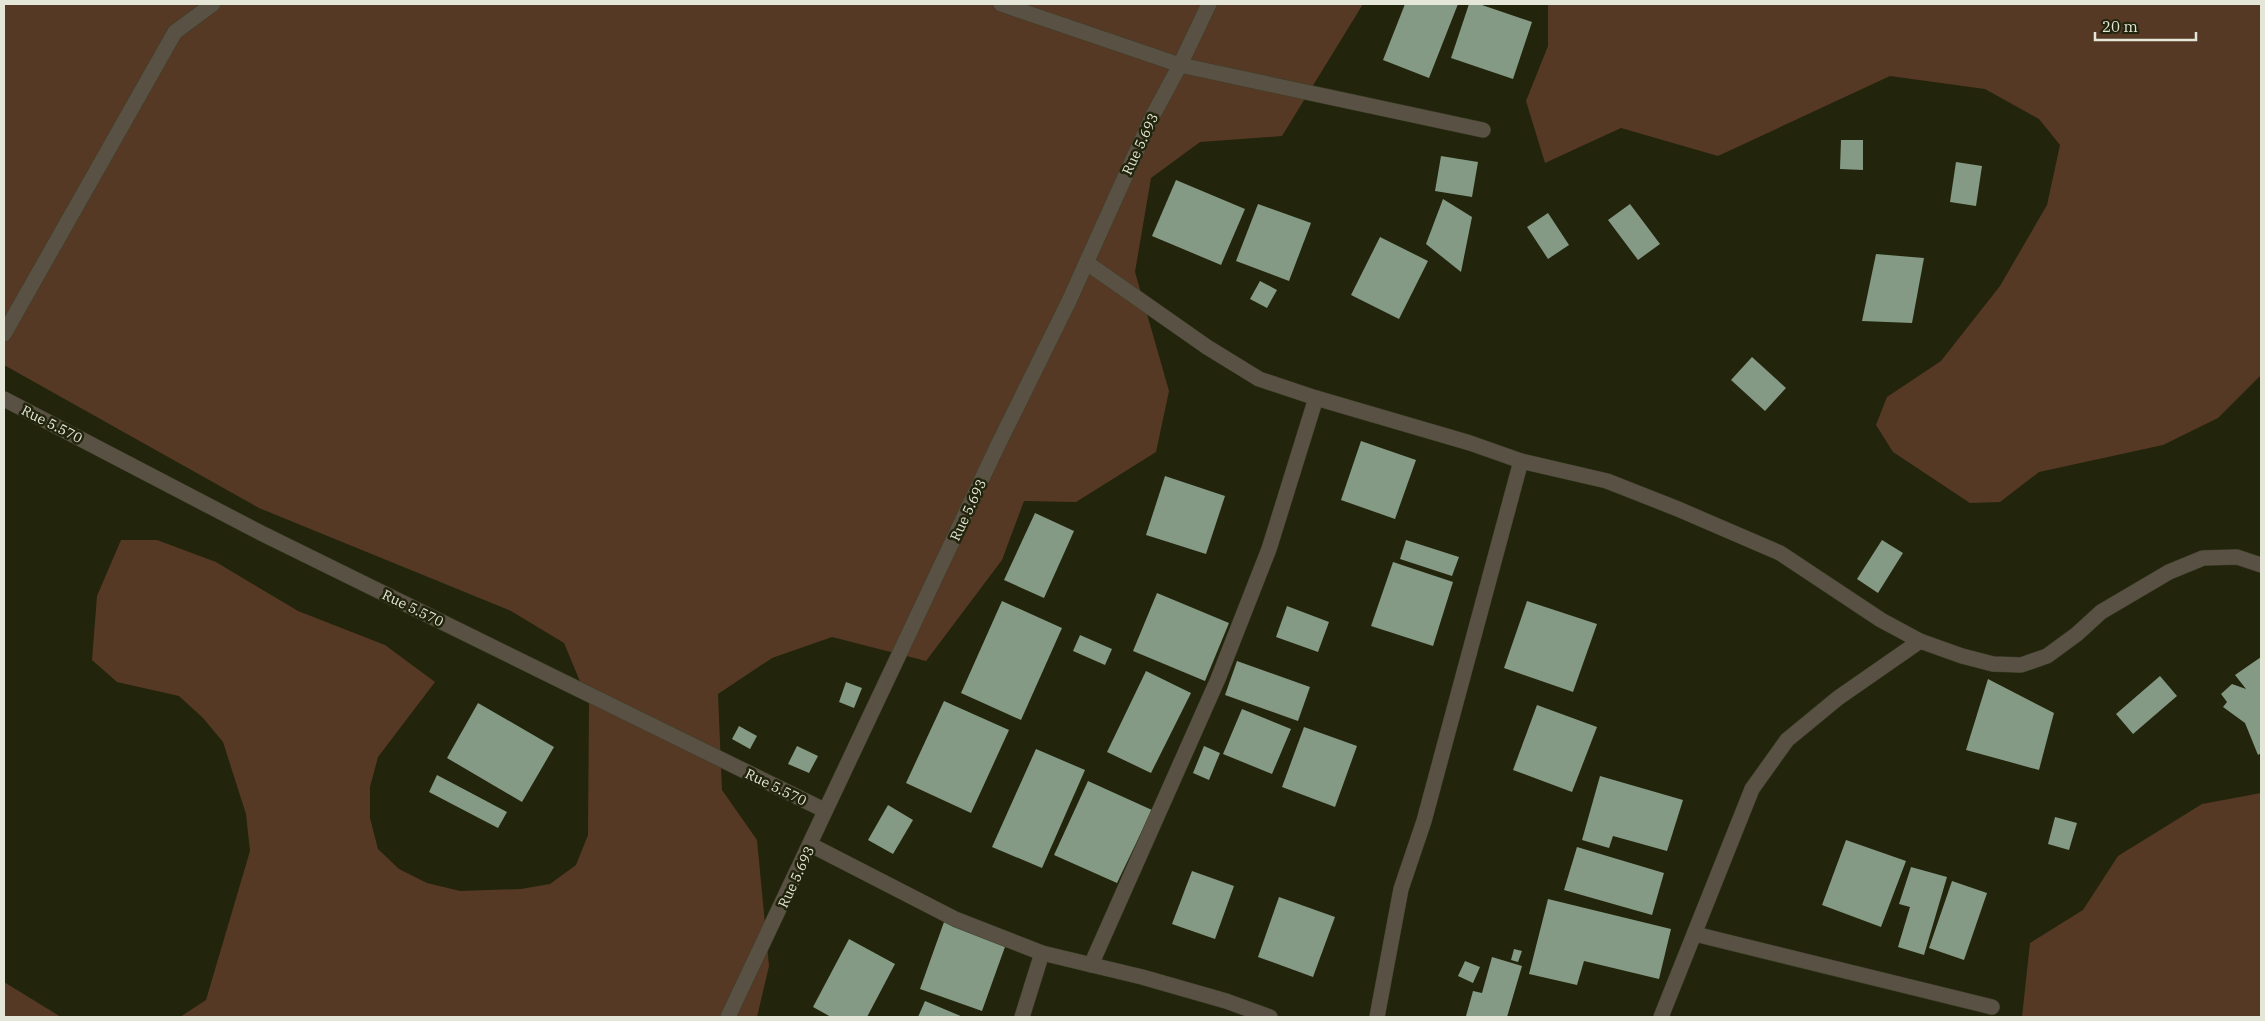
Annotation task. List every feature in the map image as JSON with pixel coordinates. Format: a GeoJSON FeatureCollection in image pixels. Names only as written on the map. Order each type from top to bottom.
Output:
{"type":"FeatureCollection","features":[{"type":"Feature","properties":{"kind":"street"},"geometry":{"type":"LineString","coordinates":[[4,334],[175,32],[212,4]]}},
{"type":"Feature","properties":{"kind":"street"},"geometry":{"type":"LineString","coordinates":[[1001,4],[1180,65],[1483,130]]}},
{"type":"Feature","properties":{"kind":"street","name":"Rue 5.693"},"geometry":{"type":"LineString","coordinates":[[728,1017],[811,845],[824,810],[1087,263],[1152,118],[1209,4]]}},
{"type":"Feature","properties":{"kind":"street"},"geometry":{"type":"LineString","coordinates":[[1087,263],[1207,347],[1259,379],[1316,398],[1470,443],[1521,461],[1607,481],[1780,553],[1882,620],[1920,641],[1962,656],[1993,664],[2020,665],[2047,656],[2077,634],[2100,612],[2169,572],[2203,558],[2237,556],[2261,565]]}},
{"type":"Feature","properties":{"kind":"street"},"geometry":{"type":"LineString","coordinates":[[1091,965],[1221,670],[1269,549],[1316,398]]}},
{"type":"Feature","properties":{"kind":"street","name":"Rue 5.570"},"geometry":{"type":"LineString","coordinates":[[4,399],[261,533],[824,810]]}},
{"type":"Feature","properties":{"kind":"street"},"geometry":{"type":"LineString","coordinates":[[1377,1017],[1400,889],[1424,821],[1521,461]]}},
{"type":"Feature","properties":{"kind":"street"},"geometry":{"type":"LineString","coordinates":[[1662,1017],[1752,789],[1787,740],[1838,698],[1920,641]]}},
{"type":"Feature","properties":{"kind":"street"},"geometry":{"type":"LineString","coordinates":[[811,845],[955,919],[1042,954],[1226,1001],[1270,1017]]}},
{"type":"Feature","properties":{"kind":"street"},"geometry":{"type":"LineString","coordinates":[[1694,934],[1992,1007]]}},
{"type":"Feature","properties":{"kind":"street"},"geometry":{"type":"LineString","coordinates":[[1022,1017],[1042,954]]}},
{"type":"Feature","properties":{"kind":"shaded area"},"geometry":{"type":"Polygon","coordinates":[[[4,4],[1363,4],[1282,136],[1200,142],[1151,178],[1135,272],[1169,391],[1156,452],[1076,502],[1024,501],[1002,560],[926,661],[832,637],[772,658],[718,694],[722,790],[757,840],[769,966],[757,1017],[180,1017],[206,1000],[250,851],[246,814],[223,742],[203,718],[179,696],[117,682],[92,660],[97,596],[121,540],[157,540],[216,562],[298,611],[385,645],[435,682],[378,757],[370,787],[370,818],[378,849],[399,869],[427,883],[460,891],[521,889],[550,884],[576,865],[588,835],[589,703],[564,643],[511,611],[259,508],[4,365],[4,4]]]}},
{"type":"Feature","properties":{"kind":"shaded area"},"geometry":{"type":"Polygon","coordinates":[[[1548,4],[2261,4],[2261,375],[2218,418],[2163,445],[2039,472],[2000,502],[1970,503],[1893,452],[1876,425],[1887,397],[1941,361],[2000,286],[2047,205],[2060,145],[2039,119],[1985,89],[1890,76],[1718,156],[1621,128],[1545,163],[1526,101],[1548,46],[1548,4]]]}},
{"type":"Feature","properties":{"kind":"shaded area"},"geometry":{"type":"Polygon","coordinates":[[[2261,793],[2261,1017],[2022,1017],[2030,943],[2083,910],[2118,856],[2202,804],[2261,793]]]}},
{"type":"Feature","properties":{"kind":"shaded area"},"geometry":{"type":"Polygon","coordinates":[[[4,982],[61,1017],[4,1017],[4,982]]]}},
{"type":"Feature","properties":{"kind":"building"},"geometry":{"type":"Polygon","coordinates":[[[1405,4],[1458,4],[1429,78],[1383,60],[1405,4]]]}},
{"type":"Feature","properties":{"kind":"building"},"geometry":{"type":"Polygon","coordinates":[[[1469,4],[1479,4],[1532,22],[1513,79],[1451,58],[1469,4]]]}},
{"type":"Feature","properties":{"kind":"building"},"geometry":{"type":"Polygon","coordinates":[[[1841,140],[1863,140],[1863,170],[1840,169],[1841,140]]]}},
{"type":"Feature","properties":{"kind":"building"},"geometry":{"type":"Polygon","coordinates":[[[1441,156],[1478,162],[1472,197],[1435,191],[1441,156]]]}},
{"type":"Feature","properties":{"kind":"building"},"geometry":{"type":"Polygon","coordinates":[[[1956,162],[1982,166],[1976,206],[1950,202],[1956,162]]]}},
{"type":"Feature","properties":{"kind":"building"},"geometry":{"type":"Polygon","coordinates":[[[1176,180],[1245,209],[1221,265],[1152,236],[1176,180]]]}},
{"type":"Feature","properties":{"kind":"building"},"geometry":{"type":"Polygon","coordinates":[[[1443,199],[1472,217],[1461,272],[1426,244],[1443,199]]]}},
{"type":"Feature","properties":{"kind":"building"},"geometry":{"type":"Polygon","coordinates":[[[1258,204],[1311,223],[1289,281],[1236,261],[1258,204]]]}},
{"type":"Feature","properties":{"kind":"building"},"geometry":{"type":"Polygon","coordinates":[[[1630,204],[1660,244],[1638,260],[1608,220],[1630,204]]]}},
{"type":"Feature","properties":{"kind":"building"},"geometry":{"type":"Polygon","coordinates":[[[1548,213],[1569,245],[1548,259],[1527,227],[1548,213]]]}},
{"type":"Feature","properties":{"kind":"building"},"geometry":{"type":"Polygon","coordinates":[[[1380,237],[1428,261],[1399,319],[1351,295],[1380,237]]]}},
{"type":"Feature","properties":{"kind":"building"},"geometry":{"type":"Polygon","coordinates":[[[1876,254],[1924,258],[1912,323],[1862,321],[1876,254]]]}},
{"type":"Feature","properties":{"kind":"building"},"geometry":{"type":"Polygon","coordinates":[[[1260,281],[1277,290],[1267,308],[1250,299],[1260,281]]]}},
{"type":"Feature","properties":{"kind":"building"},"geometry":{"type":"Polygon","coordinates":[[[1752,357],[1786,388],[1765,411],[1731,380],[1752,357]]]}},
{"type":"Feature","properties":{"kind":"building"},"geometry":{"type":"Polygon","coordinates":[[[1361,441],[1416,460],[1395,519],[1341,500],[1361,441]]]}},
{"type":"Feature","properties":{"kind":"building"},"geometry":{"type":"Polygon","coordinates":[[[1165,476],[1225,496],[1206,554],[1146,535],[1165,476]]]}},
{"type":"Feature","properties":{"kind":"building"},"geometry":{"type":"Polygon","coordinates":[[[1035,513],[1074,531],[1044,598],[1004,580],[1035,513]]]}},
{"type":"Feature","properties":{"kind":"building"},"geometry":{"type":"Polygon","coordinates":[[[1406,540],[1459,557],[1452,576],[1400,559],[1406,540]]]}},
{"type":"Feature","properties":{"kind":"building"},"geometry":{"type":"Polygon","coordinates":[[[1882,540],[1903,553],[1878,593],[1857,579],[1882,540]]]}},
{"type":"Feature","properties":{"kind":"building"},"geometry":{"type":"Polygon","coordinates":[[[1393,562],[1453,582],[1433,646],[1371,626],[1393,562]]]}},
{"type":"Feature","properties":{"kind":"building"},"geometry":{"type":"Polygon","coordinates":[[[1157,593],[1229,623],[1205,681],[1133,651],[1157,593]]]}},
{"type":"Feature","properties":{"kind":"building"},"geometry":{"type":"Polygon","coordinates":[[[1002,601],[1062,628],[1021,720],[961,693],[1002,601]]]}},
{"type":"Feature","properties":{"kind":"building"},"geometry":{"type":"Polygon","coordinates":[[[1527,601],[1597,624],[1573,692],[1504,668],[1527,601]]]}},
{"type":"Feature","properties":{"kind":"building"},"geometry":{"type":"Polygon","coordinates":[[[1287,606],[1329,622],[1318,652],[1276,637],[1287,606]]]}},
{"type":"Feature","properties":{"kind":"building"},"geometry":{"type":"Polygon","coordinates":[[[1080,635],[1112,649],[1105,665],[1073,651],[1080,635]]]}},
{"type":"Feature","properties":{"kind":"building"},"geometry":{"type":"Polygon","coordinates":[[[2261,657],[2261,753],[2258,755],[2245,723],[2223,707],[2227,702],[2221,694],[2232,684],[2246,689],[2235,675],[2261,657]]]}},
{"type":"Feature","properties":{"kind":"building"},"geometry":{"type":"Polygon","coordinates":[[[1237,661],[1310,687],[1298,721],[1225,695],[1237,661]]]}},
{"type":"Feature","properties":{"kind":"building"},"geometry":{"type":"Polygon","coordinates":[[[1146,671],[1191,693],[1151,773],[1107,752],[1146,671]]]}},
{"type":"Feature","properties":{"kind":"building"},"geometry":{"type":"Polygon","coordinates":[[[2160,676],[2177,696],[2133,734],[2116,714],[2160,676]]]}},
{"type":"Feature","properties":{"kind":"building"},"geometry":{"type":"Polygon","coordinates":[[[1988,679],[2054,713],[2039,770],[1966,750],[1988,679]]]}},
{"type":"Feature","properties":{"kind":"building"},"geometry":{"type":"Polygon","coordinates":[[[846,682],[862,688],[854,708],[839,702],[846,682]]]}},
{"type":"Feature","properties":{"kind":"building"},"geometry":{"type":"Polygon","coordinates":[[[944,701],[1009,730],[971,813],[906,783],[944,701]]]}},
{"type":"Feature","properties":{"kind":"building"},"geometry":{"type":"Polygon","coordinates":[[[478,703],[554,747],[522,802],[447,758],[478,703]]]}},
{"type":"Feature","properties":{"kind":"building"},"geometry":{"type":"Polygon","coordinates":[[[1537,705],[1597,727],[1572,792],[1513,770],[1537,705]]]}},
{"type":"Feature","properties":{"kind":"building"},"geometry":{"type":"Polygon","coordinates":[[[1242,709],[1291,729],[1272,774],[1223,754],[1242,709]]]}},
{"type":"Feature","properties":{"kind":"building"},"geometry":{"type":"Polygon","coordinates":[[[739,726],[757,736],[750,749],[732,739],[739,726]]]}},
{"type":"Feature","properties":{"kind":"building"},"geometry":{"type":"Polygon","coordinates":[[[1304,727],[1357,746],[1335,807],[1282,787],[1304,727]]]}},
{"type":"Feature","properties":{"kind":"building"},"geometry":{"type":"Polygon","coordinates":[[[797,746],[818,756],[809,773],[788,764],[797,746]]]}},
{"type":"Feature","properties":{"kind":"building"},"geometry":{"type":"Polygon","coordinates":[[[1204,746],[1220,753],[1209,780],[1193,773],[1204,746]]]}},
{"type":"Feature","properties":{"kind":"building"},"geometry":{"type":"Polygon","coordinates":[[[1036,749],[1085,770],[1042,868],[992,847],[1036,749]]]}},
{"type":"Feature","properties":{"kind":"building"},"geometry":{"type":"Polygon","coordinates":[[[437,775],[507,812],[498,828],[429,792],[437,775]]]}},
{"type":"Feature","properties":{"kind":"building"},"geometry":{"type":"Polygon","coordinates":[[[1600,776],[1683,800],[1667,851],[1613,836],[1609,848],[1582,840],[1600,776]]]}},
{"type":"Feature","properties":{"kind":"building"},"geometry":{"type":"Polygon","coordinates":[[[1088,781],[1152,810],[1117,883],[1054,855],[1088,781]]]}},
{"type":"Feature","properties":{"kind":"building"},"geometry":{"type":"Polygon","coordinates":[[[888,805],[913,820],[893,854],[868,840],[888,805]]]}},
{"type":"Feature","properties":{"kind":"building"},"geometry":{"type":"Polygon","coordinates":[[[2055,817],[2077,823],[2069,850],[2048,844],[2055,817]]]}},
{"type":"Feature","properties":{"kind":"building"},"geometry":{"type":"Polygon","coordinates":[[[1846,840],[1906,861],[1881,927],[1822,905],[1846,840]]]}},
{"type":"Feature","properties":{"kind":"building"},"geometry":{"type":"Polygon","coordinates":[[[1577,847],[1664,873],[1652,915],[1564,890],[1577,847]]]}},
{"type":"Feature","properties":{"kind":"building"},"geometry":{"type":"Polygon","coordinates":[[[1911,867],[1947,877],[1924,955],[1898,947],[1910,907],[1899,904],[1911,867]]]}},
{"type":"Feature","properties":{"kind":"building"},"geometry":{"type":"Polygon","coordinates":[[[1192,871],[1234,886],[1215,939],[1172,924],[1192,871]]]}},
{"type":"Feature","properties":{"kind":"building"},"geometry":{"type":"Polygon","coordinates":[[[1952,881],[1987,893],[1964,960],[1929,948],[1952,881]]]}},
{"type":"Feature","properties":{"kind":"building"},"geometry":{"type":"Polygon","coordinates":[[[1279,897],[1335,917],[1313,977],[1258,957],[1279,897]]]}},
{"type":"Feature","properties":{"kind":"building"},"geometry":{"type":"Polygon","coordinates":[[[1548,899],[1671,929],[1659,979],[1584,961],[1577,985],[1529,974],[1548,899]]]}},
{"type":"Feature","properties":{"kind":"building"},"geometry":{"type":"Polygon","coordinates":[[[944,922],[1006,944],[982,1011],[920,989],[944,922]]]}},
{"type":"Feature","properties":{"kind":"building"},"geometry":{"type":"Polygon","coordinates":[[[849,939],[895,964],[867,1017],[831,1017],[813,1007],[849,939]]]}},
{"type":"Feature","properties":{"kind":"building"},"geometry":{"type":"Polygon","coordinates":[[[1514,949],[1522,951],[1518,962],[1511,960],[1514,949]]]}},
{"type":"Feature","properties":{"kind":"building"},"geometry":{"type":"Polygon","coordinates":[[[1492,957],[1522,966],[1507,1017],[1466,1016],[1473,991],[1482,993],[1492,957]]]}},
{"type":"Feature","properties":{"kind":"building"},"geometry":{"type":"Polygon","coordinates":[[[1465,961],[1480,967],[1473,983],[1458,976],[1465,961]]]}},
{"type":"Feature","properties":{"kind":"building"},"geometry":{"type":"Polygon","coordinates":[[[925,1001],[963,1017],[918,1017],[925,1001]]]}}]}
